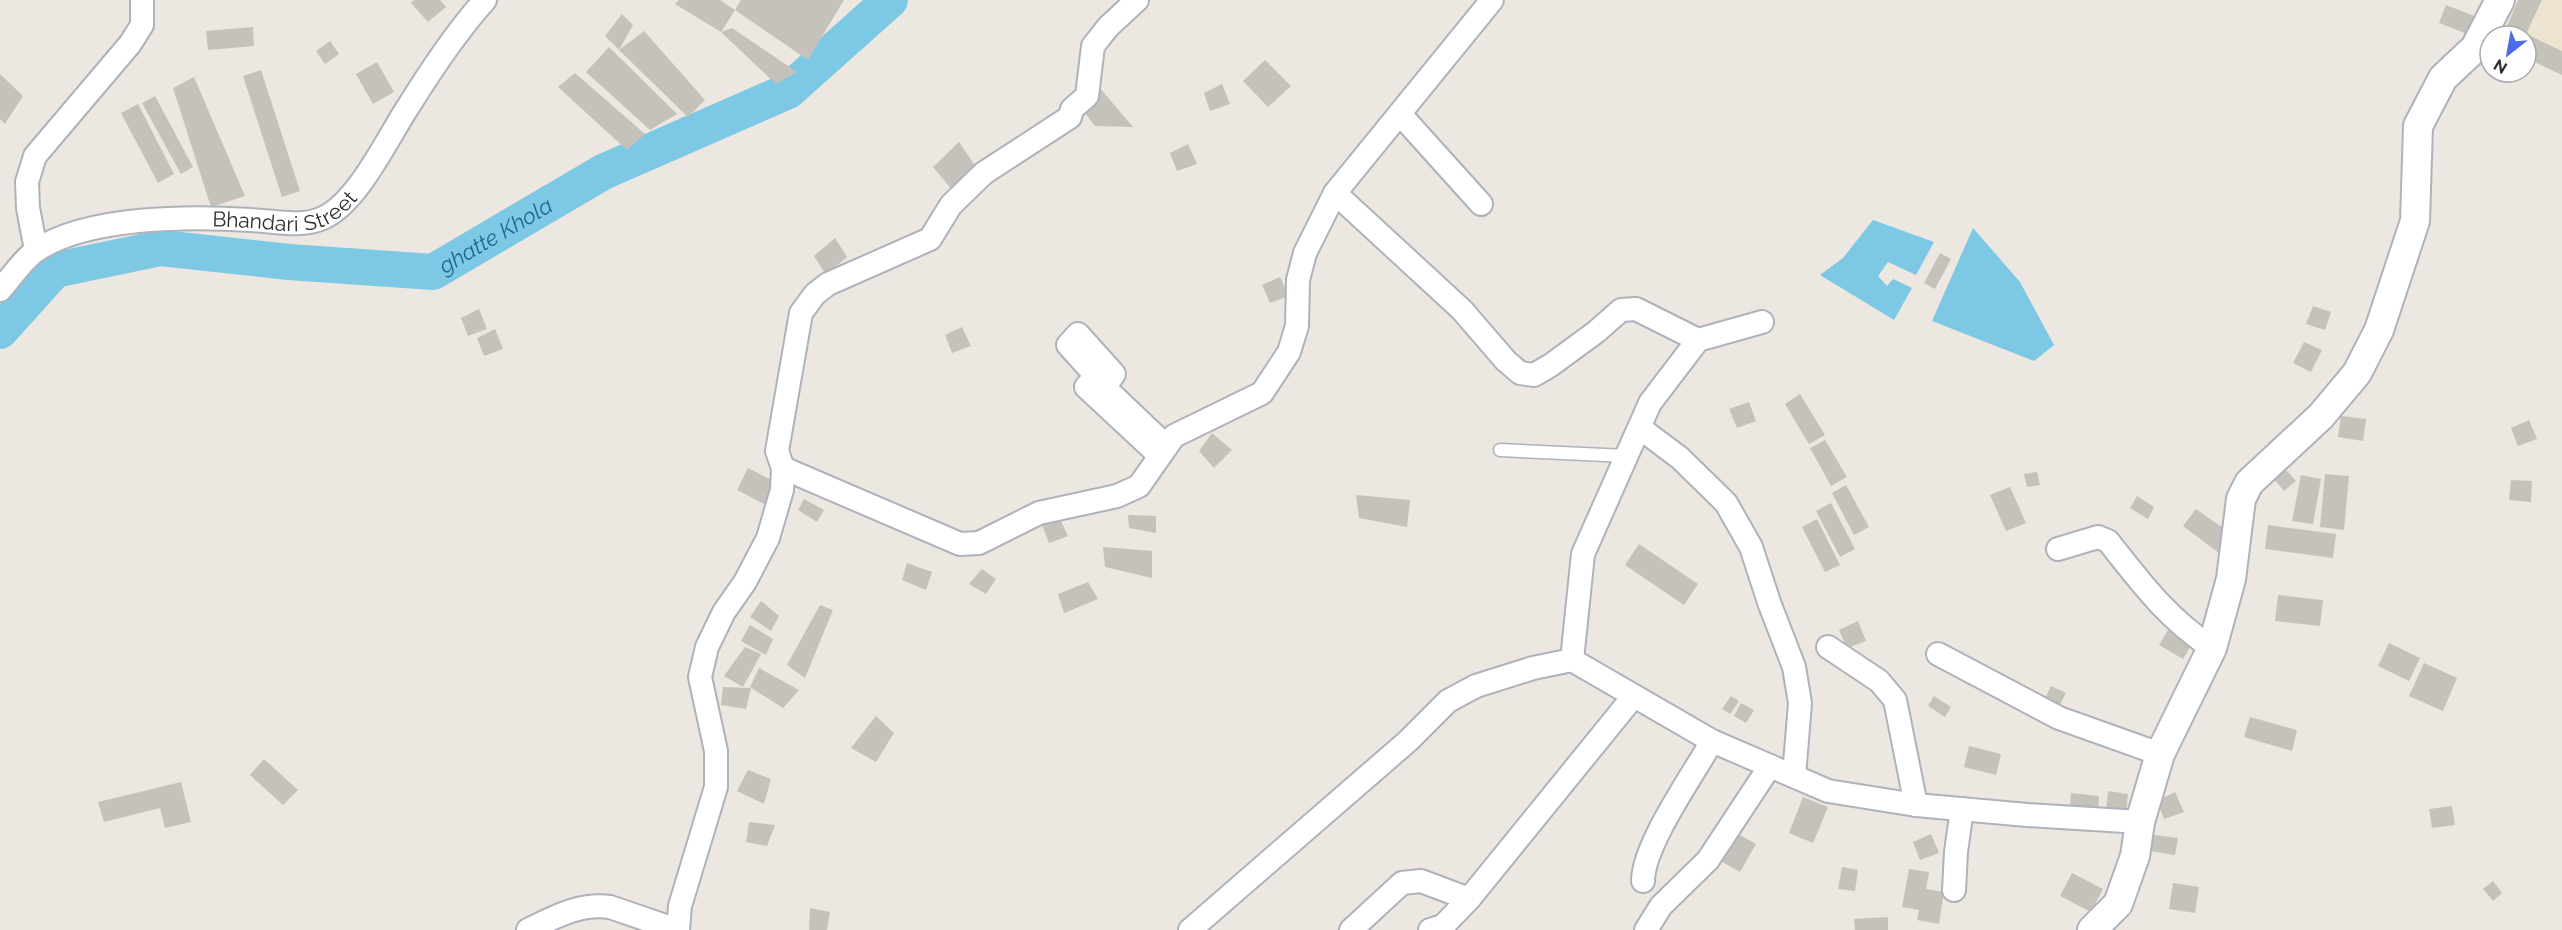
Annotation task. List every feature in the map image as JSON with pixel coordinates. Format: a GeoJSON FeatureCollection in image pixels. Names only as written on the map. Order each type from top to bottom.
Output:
{"type":"FeatureCollection","features":[{"type":"Feature","properties":{"kind":"street"},"geometry":{"type":"LineString","coordinates":[[36,250],[27,199],[27,182],[35,156],[130,44],[142,25],[142,0]]}},
{"type":"Feature","properties":{"kind":"street","name":"Bhandari Street"},"geometry":{"type":"LineString","coordinates":[[0,290],[36,250],[69,235],[104,226],[193,218],[300,223],[322,218],[342,206],[372,166],[407,107],[464,23],[485,0]]}},
{"type":"Feature","properties":{"kind":"street"},"geometry":{"type":"LineString","coordinates":[[528,930],[584,906],[598,906],[610,907],[677,930],[680,906],[716,787],[716,751],[699,676],[711,638],[768,538],[782,494],[783,468],[777,452],[801,313],[815,294],[846,275],[930,239],[951,205],[984,173],[1070,117],[1072,109],[1086,96],[1093,46],[1108,27],[1137,0]]}},
{"type":"Feature","properties":{"kind":"street"},"geometry":{"type":"LineString","coordinates":[[783,468],[960,544],[979,543],[1039,513],[1117,496],[1139,486],[1162,450],[1174,436],[1262,393],[1275,376],[1289,352],[1297,326],[1298,280],[1305,253],[1335,193],[1492,0]]}},
{"type":"Feature","properties":{"kind":"street"},"geometry":{"type":"LineString","coordinates":[[2092,930],[2118,903],[2134,856],[2140,822],[2160,754],[2212,648],[2231,579],[2241,499],[2249,483],[2321,416],[2357,373],[2379,330],[2415,221],[2418,126],[2443,78],[2475,48],[2500,0]]}},
{"type":"Feature","properties":{"kind":"street"},"geometry":{"type":"LineString","coordinates":[[1400,114],[1481,204]]}},
{"type":"Feature","properties":{"kind":"street"},"geometry":{"type":"LineString","coordinates":[[1335,193],[1462,310],[1520,374],[1534,375],[1551,365],[1596,332],[1621,310],[1636,309],[1698,340]]}},
{"type":"Feature","properties":{"kind":"street"},"geometry":{"type":"LineString","coordinates":[[1572,660],[1583,554],[1650,404],[1698,340],[1762,322]]}},
{"type":"Feature","properties":{"kind":"street"},"geometry":{"type":"LineString","coordinates":[[1078,334],[1114,374],[1104,387],[1162,450],[1086,387],[1096,376],[1068,345],[1078,334]]}},
{"type":"Feature","properties":{"kind":"street"},"geometry":{"type":"LineString","coordinates":[[1640,428],[1680,458],[1726,503],[1751,547],[1770,606],[1794,667],[1800,703],[1794,776]]}},
{"type":"Feature","properties":{"kind":"street"},"geometry":{"type":"LineString","coordinates":[[2058,549],[2098,537],[2108,541],[2157,602],[2184,628],[2212,648]]}},
{"type":"Feature","properties":{"kind":"street"},"geometry":{"type":"LineString","coordinates":[[1828,647],[1879,681],[1894,700],[1916,805]]}},
{"type":"Feature","properties":{"kind":"street"},"geometry":{"type":"LineString","coordinates":[[1938,654],[2059,718],[2160,754]]}},
{"type":"Feature","properties":{"kind":"street"},"geometry":{"type":"LineString","coordinates":[[1190,930],[1408,741],[1448,701],[1476,686],[1533,668],[1572,660],[1712,741],[1828,791],[1962,810],[2140,822]]}},
{"type":"Feature","properties":{"kind":"street"},"geometry":{"type":"LineString","coordinates":[[1430,930],[1443,926],[1469,899],[1633,697]]}},
{"type":"Feature","properties":{"kind":"street"},"geometry":{"type":"LineString","coordinates":[[1643,881],[1643,869],[1650,848],[1712,741]]}},
{"type":"Feature","properties":{"kind":"street"},"geometry":{"type":"LineString","coordinates":[[1646,930],[1661,906],[1708,860],[1770,766]]}},
{"type":"Feature","properties":{"kind":"street"},"geometry":{"type":"LineString","coordinates":[[1954,890],[1962,810]]}},
{"type":"Feature","properties":{"kind":"street"},"geometry":{"type":"LineString","coordinates":[[1351,930],[1402,883],[1422,881],[1469,899]]}},
{"type":"Feature","properties":{"kind":"lane"},"geometry":{"type":"LineString","coordinates":[[1500,450],[1627,456]]}},
{"type":"Feature","properties":{"kind":"shaded area"},"geometry":{"type":"Polygon","coordinates":[[[2518,0],[2562,0],[2562,75],[2538,64],[2538,24],[2508,24],[2518,0]]]}},
{"type":"Feature","properties":{"kind":"water"},"geometry":{"type":"Polygon","coordinates":[[[1873,220],[1934,242],[1916,275],[1888,262],[1878,276],[1887,286],[1893,279],[1912,288],[1894,320],[1820,275],[1843,258],[1873,220]]]}},
{"type":"Feature","properties":{"kind":"water"},"geometry":{"type":"Polygon","coordinates":[[[1973,228],[2020,282],[2054,345],[2034,361],[1932,321],[1973,228]]]}},
{"type":"Feature","properties":{"kind":"building"},"geometry":{"type":"Polygon","coordinates":[[[414,0],[440,0],[446,7],[428,22],[411,3],[414,0]]]}},
{"type":"Feature","properties":{"kind":"building"},"geometry":{"type":"Polygon","coordinates":[[[679,0],[720,0],[735,10],[721,32],[675,4],[679,0]]]}},
{"type":"Feature","properties":{"kind":"building"},"geometry":{"type":"Polygon","coordinates":[[[741,0],[844,0],[808,60],[735,10],[741,0]]]}},
{"type":"Feature","properties":{"kind":"building"},"geometry":{"type":"Polygon","coordinates":[[[2518,0],[2542,0],[2531,24],[2508,24],[2518,0]]]}},
{"type":"Feature","properties":{"kind":"building"},"geometry":{"type":"Polygon","coordinates":[[[2446,5],[2477,17],[2470,35],[2439,23],[2446,5]]]}},
{"type":"Feature","properties":{"kind":"building"},"geometry":{"type":"Polygon","coordinates":[[[622,14],[633,25],[619,50],[605,36],[622,14]]]}},
{"type":"Feature","properties":{"kind":"building"},"geometry":{"type":"Polygon","coordinates":[[[253,27],[254,46],[208,50],[206,31],[253,27]]]}},
{"type":"Feature","properties":{"kind":"building"},"geometry":{"type":"Polygon","coordinates":[[[732,28],[797,72],[776,84],[721,32],[732,28]]]}},
{"type":"Feature","properties":{"kind":"building"},"geometry":{"type":"Polygon","coordinates":[[[644,31],[705,100],[688,117],[619,50],[644,31]]]}},
{"type":"Feature","properties":{"kind":"building"},"geometry":{"type":"Polygon","coordinates":[[[2538,40],[2562,51],[2562,75],[2538,64],[2538,40]]]}},
{"type":"Feature","properties":{"kind":"building"},"geometry":{"type":"Polygon","coordinates":[[[330,41],[339,54],[325,64],[316,51],[330,41]]]}},
{"type":"Feature","properties":{"kind":"building"},"geometry":{"type":"Polygon","coordinates":[[[609,47],[677,114],[650,130],[586,72],[609,47]]]}},
{"type":"Feature","properties":{"kind":"building"},"geometry":{"type":"Polygon","coordinates":[[[1265,60],[1291,86],[1268,107],[1243,81],[1265,60]]]}},
{"type":"Feature","properties":{"kind":"building"},"geometry":{"type":"Polygon","coordinates":[[[377,62],[394,92],[373,104],[356,74],[377,62]]]}},
{"type":"Feature","properties":{"kind":"building"},"geometry":{"type":"Polygon","coordinates":[[[261,70],[300,191],[282,197],[243,76],[261,70]]]}},
{"type":"Feature","properties":{"kind":"building"},"geometry":{"type":"Polygon","coordinates":[[[575,73],[645,134],[627,150],[558,87],[575,73]]]}},
{"type":"Feature","properties":{"kind":"building"},"geometry":{"type":"Polygon","coordinates":[[[0,74],[23,96],[5,124],[0,119],[0,74]]]}},
{"type":"Feature","properties":{"kind":"building"},"geometry":{"type":"Polygon","coordinates":[[[194,77],[245,196],[211,207],[173,88],[194,77]]]}},
{"type":"Feature","properties":{"kind":"building"},"geometry":{"type":"Polygon","coordinates":[[[1222,84],[1230,104],[1210,111],[1204,93],[1222,84]]]}},
{"type":"Feature","properties":{"kind":"building"},"geometry":{"type":"Polygon","coordinates":[[[1099,87],[1133,127],[1095,126],[1080,106],[1099,87]]]}},
{"type":"Feature","properties":{"kind":"building"},"geometry":{"type":"Polygon","coordinates":[[[155,96],[193,167],[181,174],[142,103],[155,96]]]}},
{"type":"Feature","properties":{"kind":"building"},"geometry":{"type":"Polygon","coordinates":[[[138,104],[174,174],[158,183],[121,113],[138,104]]]}},
{"type":"Feature","properties":{"kind":"building"},"geometry":{"type":"Polygon","coordinates":[[[959,142],[980,173],[954,192],[933,167],[959,142]]]}},
{"type":"Feature","properties":{"kind":"building"},"geometry":{"type":"Polygon","coordinates":[[[1188,144],[1197,164],[1177,171],[1170,153],[1188,144]]]}},
{"type":"Feature","properties":{"kind":"building"},"geometry":{"type":"Polygon","coordinates":[[[835,238],[847,257],[826,275],[814,256],[835,238]]]}},
{"type":"Feature","properties":{"kind":"building"},"geometry":{"type":"Polygon","coordinates":[[[1940,253],[1951,259],[1935,289],[1924,283],[1940,253]]]}},
{"type":"Feature","properties":{"kind":"building"},"geometry":{"type":"Polygon","coordinates":[[[1280,277],[1289,296],[1270,303],[1262,285],[1280,277]]]}},
{"type":"Feature","properties":{"kind":"building"},"geometry":{"type":"Polygon","coordinates":[[[2313,306],[2331,312],[2325,330],[2306,324],[2313,306]]]}},
{"type":"Feature","properties":{"kind":"building"},"geometry":{"type":"Polygon","coordinates":[[[479,309],[487,329],[468,336],[461,318],[479,309]]]}},
{"type":"Feature","properties":{"kind":"building"},"geometry":{"type":"Polygon","coordinates":[[[962,327],[971,346],[952,353],[945,335],[962,327]]]}},
{"type":"Feature","properties":{"kind":"building"},"geometry":{"type":"Polygon","coordinates":[[[495,329],[503,349],[484,356],[477,338],[495,329]]]}},
{"type":"Feature","properties":{"kind":"building"},"geometry":{"type":"Polygon","coordinates":[[[2304,342],[2322,350],[2311,372],[2293,363],[2304,342]]]}},
{"type":"Feature","properties":{"kind":"building"},"geometry":{"type":"Polygon","coordinates":[[[1800,394],[1825,435],[1809,444],[1785,404],[1800,394]]]}},
{"type":"Feature","properties":{"kind":"building"},"geometry":{"type":"Polygon","coordinates":[[[1749,402],[1756,421],[1737,428],[1729,409],[1749,402]]]}},
{"type":"Feature","properties":{"kind":"building"},"geometry":{"type":"Polygon","coordinates":[[[2341,416],[2366,419],[2363,441],[2338,437],[2341,416]]]}},
{"type":"Feature","properties":{"kind":"building"},"geometry":{"type":"Polygon","coordinates":[[[2529,420],[2537,439],[2518,446],[2511,428],[2529,420]]]}},
{"type":"Feature","properties":{"kind":"building"},"geometry":{"type":"Polygon","coordinates":[[[1212,433],[1232,450],[1214,468],[1199,451],[1212,433]]]}},
{"type":"Feature","properties":{"kind":"building"},"geometry":{"type":"Polygon","coordinates":[[[1825,440],[1847,477],[1831,486],[1810,448],[1825,440]]]}},
{"type":"Feature","properties":{"kind":"building"},"geometry":{"type":"Polygon","coordinates":[[[748,468],[779,484],[768,506],[737,490],[748,468]]]}},
{"type":"Feature","properties":{"kind":"building"},"geometry":{"type":"Polygon","coordinates":[[[2285,469],[2296,481],[2284,491],[2274,479],[2285,469]]]}},
{"type":"Feature","properties":{"kind":"building"},"geometry":{"type":"Polygon","coordinates":[[[2037,472],[2040,485],[2027,487],[2024,474],[2037,472]]]}},
{"type":"Feature","properties":{"kind":"building"},"geometry":{"type":"Polygon","coordinates":[[[2325,474],[2349,476],[2344,530],[2320,527],[2325,474]]]}},
{"type":"Feature","properties":{"kind":"building"},"geometry":{"type":"Polygon","coordinates":[[[2301,475],[2321,479],[2313,524],[2292,521],[2301,475]]]}},
{"type":"Feature","properties":{"kind":"building"},"geometry":{"type":"Polygon","coordinates":[[[2511,480],[2532,481],[2531,502],[2509,500],[2511,480]]]}},
{"type":"Feature","properties":{"kind":"building"},"geometry":{"type":"Polygon","coordinates":[[[1846,485],[1869,527],[1854,535],[1832,493],[1846,485]]]}},
{"type":"Feature","properties":{"kind":"building"},"geometry":{"type":"Polygon","coordinates":[[[2010,487],[2026,523],[2006,531],[1990,495],[2010,487]]]}},
{"type":"Feature","properties":{"kind":"building"},"geometry":{"type":"Polygon","coordinates":[[[1356,495],[1410,500],[1407,527],[1359,518],[1356,495]]]}},
{"type":"Feature","properties":{"kind":"building"},"geometry":{"type":"Polygon","coordinates":[[[2137,496],[2154,507],[2148,519],[2130,508],[2137,496]]]}},
{"type":"Feature","properties":{"kind":"building"},"geometry":{"type":"Polygon","coordinates":[[[804,499],[824,510],[817,522],[798,510],[804,499]]]}},
{"type":"Feature","properties":{"kind":"building"},"geometry":{"type":"Polygon","coordinates":[[[1831,503],[1855,549],[1840,557],[1816,511],[1831,503]]]}},
{"type":"Feature","properties":{"kind":"building"},"geometry":{"type":"Polygon","coordinates":[[[2196,509],[2233,535],[2219,553],[2183,526],[2196,509]]]}},
{"type":"Feature","properties":{"kind":"building"},"geometry":{"type":"Polygon","coordinates":[[[1128,515],[1156,516],[1156,533],[1129,528],[1128,515]]]}},
{"type":"Feature","properties":{"kind":"building"},"geometry":{"type":"Polygon","coordinates":[[[1059,517],[1068,536],[1049,543],[1042,525],[1059,517]]]}},
{"type":"Feature","properties":{"kind":"building"},"geometry":{"type":"Polygon","coordinates":[[[1817,519],[1840,565],[1825,572],[1802,527],[1817,519]]]}},
{"type":"Feature","properties":{"kind":"building"},"geometry":{"type":"Polygon","coordinates":[[[2268,525],[2336,534],[2333,558],[2265,549],[2268,525]]]}},
{"type":"Feature","properties":{"kind":"building"},"geometry":{"type":"Polygon","coordinates":[[[1639,544],[1698,584],[1684,605],[1625,565],[1639,544]]]}},
{"type":"Feature","properties":{"kind":"building"},"geometry":{"type":"Polygon","coordinates":[[[1103,547],[1152,551],[1152,578],[1105,567],[1103,547]]]}},
{"type":"Feature","properties":{"kind":"building"},"geometry":{"type":"Polygon","coordinates":[[[907,563],[932,572],[926,590],[902,580],[907,563]]]}},
{"type":"Feature","properties":{"kind":"building"},"geometry":{"type":"Polygon","coordinates":[[[982,569],[996,579],[986,594],[969,584],[982,569]]]}},
{"type":"Feature","properties":{"kind":"building"},"geometry":{"type":"Polygon","coordinates":[[[1088,582],[1098,599],[1064,613],[1058,594],[1088,582]]]}},
{"type":"Feature","properties":{"kind":"building"},"geometry":{"type":"Polygon","coordinates":[[[2278,595],[2323,600],[2320,626],[2275,621],[2278,595]]]}},
{"type":"Feature","properties":{"kind":"building"},"geometry":{"type":"Polygon","coordinates":[[[761,601],[779,616],[771,631],[750,617],[761,601]]]}},
{"type":"Feature","properties":{"kind":"building"},"geometry":{"type":"Polygon","coordinates":[[[820,605],[833,610],[805,678],[787,665],[820,605]]]}},
{"type":"Feature","properties":{"kind":"building"},"geometry":{"type":"Polygon","coordinates":[[[1858,621],[1866,641],[1847,648],[1839,630],[1858,621]]]}},
{"type":"Feature","properties":{"kind":"building"},"geometry":{"type":"Polygon","coordinates":[[[750,625],[773,639],[766,655],[741,641],[750,625]]]}},
{"type":"Feature","properties":{"kind":"building"},"geometry":{"type":"Polygon","coordinates":[[[2168,630],[2192,644],[2183,659],[2159,645],[2168,630]]]}},
{"type":"Feature","properties":{"kind":"building"},"geometry":{"type":"Polygon","coordinates":[[[2389,643],[2420,658],[2409,681],[2378,666],[2389,643]]]}},
{"type":"Feature","properties":{"kind":"building"},"geometry":{"type":"Polygon","coordinates":[[[745,647],[761,654],[743,687],[724,676],[745,647]]]}},
{"type":"Feature","properties":{"kind":"building"},"geometry":{"type":"Polygon","coordinates":[[[2424,663],[2457,678],[2443,711],[2409,696],[2424,663]]]}},
{"type":"Feature","properties":{"kind":"building"},"geometry":{"type":"Polygon","coordinates":[[[759,668],[799,690],[783,708],[750,687],[759,668]]]}},
{"type":"Feature","properties":{"kind":"building"},"geometry":{"type":"Polygon","coordinates":[[[2051,686],[2066,693],[2056,712],[2042,705],[2051,686]]]}},
{"type":"Feature","properties":{"kind":"building"},"geometry":{"type":"Polygon","coordinates":[[[723,687],[751,688],[746,709],[721,705],[723,687]]]}},
{"type":"Feature","properties":{"kind":"building"},"geometry":{"type":"Polygon","coordinates":[[[1731,696],[1739,701],[1730,714],[1722,709],[1731,696]]]}},
{"type":"Feature","properties":{"kind":"building"},"geometry":{"type":"Polygon","coordinates":[[[1934,696],[1951,707],[1945,717],[1928,706],[1934,696]]]}},
{"type":"Feature","properties":{"kind":"building"},"geometry":{"type":"Polygon","coordinates":[[[1741,703],[1754,710],[1746,723],[1734,716],[1741,703]]]}},
{"type":"Feature","properties":{"kind":"building"},"geometry":{"type":"Polygon","coordinates":[[[876,716],[894,733],[876,762],[851,748],[876,716]]]}},
{"type":"Feature","properties":{"kind":"building"},"geometry":{"type":"Polygon","coordinates":[[[2250,717],[2297,730],[2292,751],[2244,737],[2250,717]]]}},
{"type":"Feature","properties":{"kind":"building"},"geometry":{"type":"Polygon","coordinates":[[[1969,746],[2001,754],[1996,775],[1964,767],[1969,746]]]}},
{"type":"Feature","properties":{"kind":"building"},"geometry":{"type":"Polygon","coordinates":[[[264,759],[298,790],[283,805],[250,775],[264,759]]]}},
{"type":"Feature","properties":{"kind":"building"},"geometry":{"type":"Polygon","coordinates":[[[748,770],[771,779],[764,804],[737,791],[748,770]]]}},
{"type":"Feature","properties":{"kind":"building"},"geometry":{"type":"Polygon","coordinates":[[[181,782],[191,822],[165,828],[160,808],[104,822],[98,802],[181,782]]]}},
{"type":"Feature","properties":{"kind":"building"},"geometry":{"type":"Polygon","coordinates":[[[2108,791],[2128,794],[2126,814],[2106,811],[2108,791]]]}},
{"type":"Feature","properties":{"kind":"building"},"geometry":{"type":"Polygon","coordinates":[[[2175,792],[2184,812],[2164,819],[2157,801],[2175,792]]]}},
{"type":"Feature","properties":{"kind":"building"},"geometry":{"type":"Polygon","coordinates":[[[2071,793],[2099,796],[2098,813],[2070,810],[2071,793]]]}},
{"type":"Feature","properties":{"kind":"building"},"geometry":{"type":"Polygon","coordinates":[[[1803,797],[1828,807],[1813,843],[1789,833],[1803,797]]]}},
{"type":"Feature","properties":{"kind":"building"},"geometry":{"type":"Polygon","coordinates":[[[2452,806],[2455,825],[2432,828],[2429,809],[2452,806]]]}},
{"type":"Feature","properties":{"kind":"building"},"geometry":{"type":"Polygon","coordinates":[[[749,822],[775,825],[767,846],[746,842],[749,822]]]}},
{"type":"Feature","properties":{"kind":"building"},"geometry":{"type":"Polygon","coordinates":[[[1731,830],[1756,844],[1740,872],[1715,858],[1731,830]]]}},
{"type":"Feature","properties":{"kind":"building"},"geometry":{"type":"Polygon","coordinates":[[[1931,834],[1939,853],[1920,860],[1913,842],[1931,834]]]}},
{"type":"Feature","properties":{"kind":"building"},"geometry":{"type":"Polygon","coordinates":[[[2146,834],[2178,838],[2175,855],[2144,850],[2146,834]]]}},
{"type":"Feature","properties":{"kind":"building"},"geometry":{"type":"Polygon","coordinates":[[[1842,867],[1858,870],[1855,891],[1838,889],[1842,867]]]}},
{"type":"Feature","properties":{"kind":"building"},"geometry":{"type":"Polygon","coordinates":[[[1909,869],[1929,872],[1926,889],[1944,892],[1939,924],[1917,920],[1919,910],[1902,907],[1909,869]]]}},
{"type":"Feature","properties":{"kind":"building"},"geometry":{"type":"Polygon","coordinates":[[[2072,873],[2103,889],[2091,912],[2060,896],[2072,873]]]}},
{"type":"Feature","properties":{"kind":"building"},"geometry":{"type":"Polygon","coordinates":[[[2493,881],[2502,893],[2493,901],[2483,889],[2493,881]]]}},
{"type":"Feature","properties":{"kind":"building"},"geometry":{"type":"Polygon","coordinates":[[[2173,883],[2199,887],[2195,913],[2169,909],[2173,883]]]}},
{"type":"Feature","properties":{"kind":"building"},"geometry":{"type":"Polygon","coordinates":[[[810,908],[830,912],[827,930],[809,930],[810,908]]]}},
{"type":"Feature","properties":{"kind":"building"},"geometry":{"type":"Polygon","coordinates":[[[1888,917],[1888,930],[1855,930],[1854,919],[1888,917]]]}},
{"type":"Feature","properties":{"kind":"waterway","name":"ghatte Khola"},"geometry":{"type":"LineString","coordinates":[[0,331],[55,270],[161,248],[289,262],[433,272],[603,172],[788,91],[890,0]]}}]}
